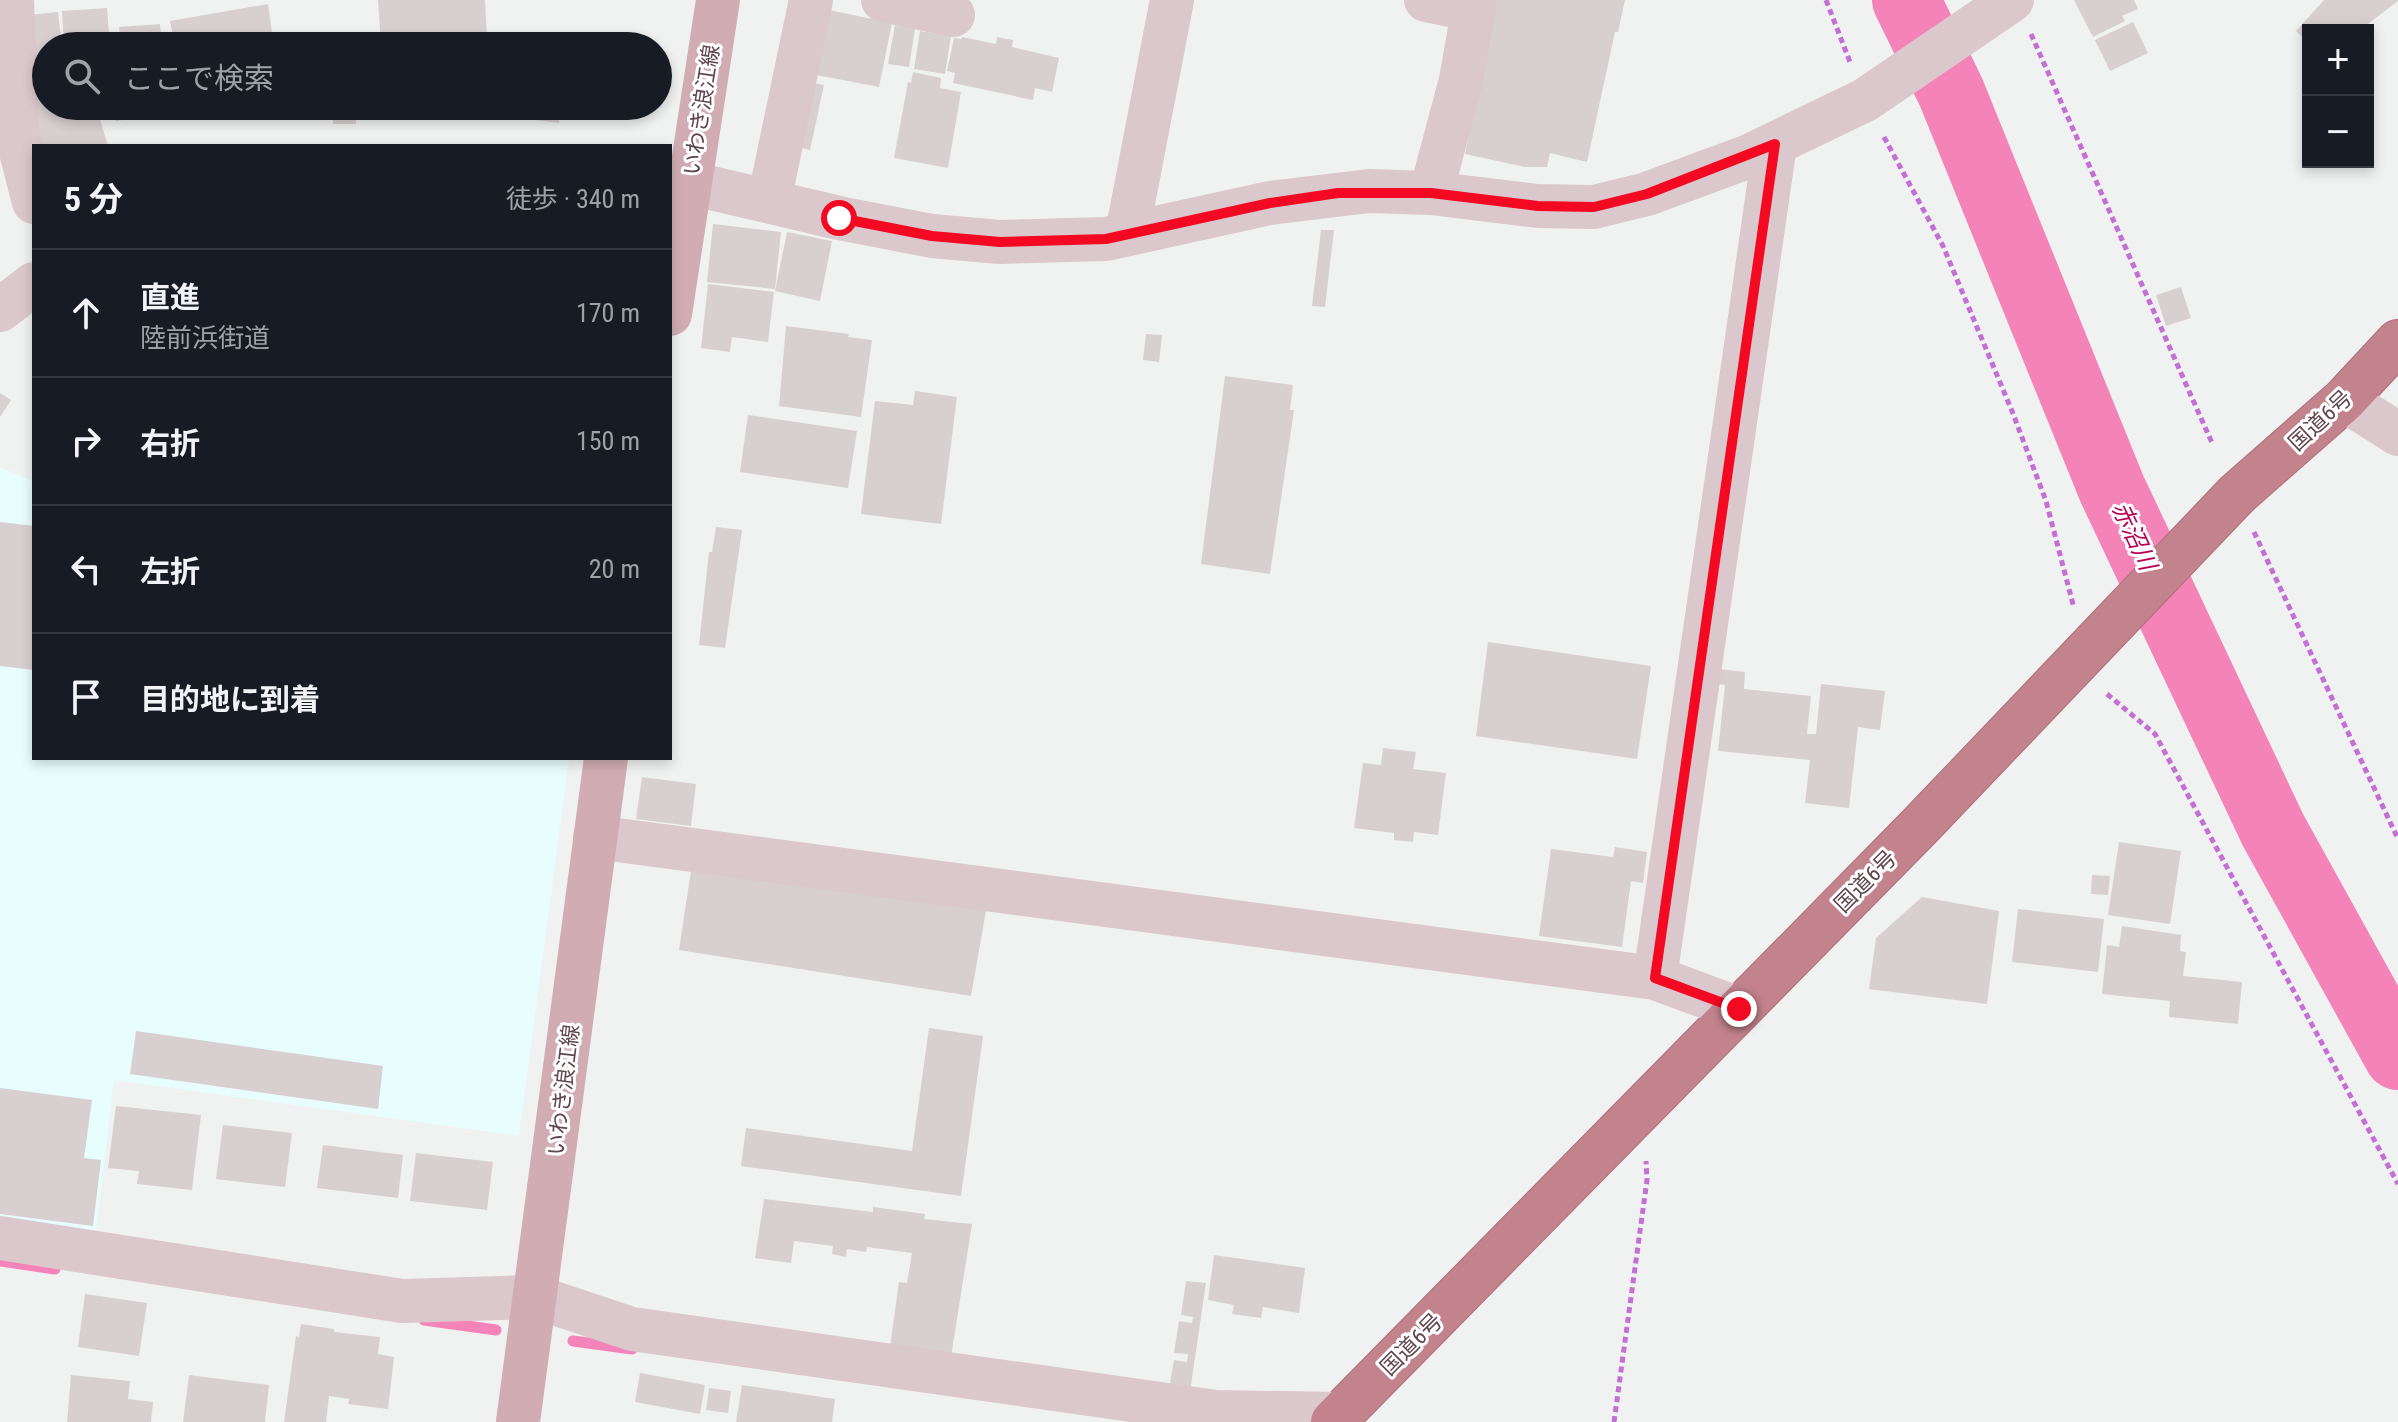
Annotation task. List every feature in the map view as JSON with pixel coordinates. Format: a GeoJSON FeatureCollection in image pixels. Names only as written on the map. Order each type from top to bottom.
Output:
{"type":"FeatureCollection","features":[{"type":"Feature","properties":{"kind":"highway","name":"国道6号"},"geometry":{"type":"LineString","coordinates":[[1336,1418],[1739,1009],[2092,620],[2344,400],[2398,342]]}},
{"type":"Feature","properties":{"kind":"main road","name":"いわき浪江線"},"geometry":{"type":"LineString","coordinates":[[672,288],[680,182],[718,0]]}},
{"type":"Feature","properties":{"kind":"main road","name":"いわき浪江線"},"geometry":{"type":"LineString","coordinates":[[518,1422],[606,760]]}},
{"type":"Feature","properties":{"kind":"street"},"geometry":{"type":"LineString","coordinates":[[12,0],[6,49],[17,136],[32,194]]}},
{"type":"Feature","properties":{"kind":"street"},"geometry":{"type":"LineString","coordinates":[[769,201],[811,0]]}},
{"type":"Feature","properties":{"kind":"street"},"geometry":{"type":"LineString","coordinates":[[883,0],[953,15]]}},
{"type":"Feature","properties":{"kind":"street"},"geometry":{"type":"LineString","coordinates":[[1127,234],[1172,0]]}},
{"type":"Feature","properties":{"kind":"street"},"geometry":{"type":"LineString","coordinates":[[1426,0],[1475,5],[1461,80],[1431,193]]}},
{"type":"Feature","properties":{"kind":"street"},"geometry":{"type":"LineString","coordinates":[[680,182],[932,236],[973,240],[1106,239],[1270,203],[1338,193],[1431,193],[1538,206],[1594,207],[1647,194],[1775,144],[1869,97],[2009,2]]}},
{"type":"Feature","properties":{"kind":"street"},"geometry":{"type":"LineString","coordinates":[[1655,978],[1775,144]]}},
{"type":"Feature","properties":{"kind":"street"},"geometry":{"type":"LineString","coordinates":[[0,195],[32,212]]}},
{"type":"Feature","properties":{"kind":"street"},"geometry":{"type":"LineString","coordinates":[[0,310],[32,286]]}},
{"type":"Feature","properties":{"kind":"street"},"geometry":{"type":"LineString","coordinates":[[2344,400],[2398,434]]}},
{"type":"Feature","properties":{"kind":"street"},"geometry":{"type":"LineString","coordinates":[[595,837],[1655,978],[1739,1009]]}},
{"type":"Feature","properties":{"kind":"street"},"geometry":{"type":"LineString","coordinates":[[0,1238],[402,1301],[536,1297],[632,1329],[1216,1412],[1336,1418]]}},
{"type":"Feature","properties":{"kind":"path"},"geometry":{"type":"LineString","coordinates":[[1826,0],[1869,97],[1943,246],[2012,411],[2092,620]]}},
{"type":"Feature","properties":{"kind":"path"},"geometry":{"type":"LineString","coordinates":[[2041,59],[2212,443]]}},
{"type":"Feature","properties":{"kind":"path"},"geometry":{"type":"LineString","coordinates":[[2225,507],[2398,839]]}},
{"type":"Feature","properties":{"kind":"path"},"geometry":{"type":"LineString","coordinates":[[2107,694],[2155,734],[2398,1184]]}},
{"type":"Feature","properties":{"kind":"path"},"geometry":{"type":"LineString","coordinates":[[1614,1422],[1647,1180],[1641,1109]]}},
{"type":"Feature","properties":{"kind":"shaded area"},"geometry":{"type":"Polygon","coordinates":[[[0,467],[32,481],[32,760],[569,760],[519,1136],[114,1080],[95,1240],[0,1226],[0,467]]]}},
{"type":"Feature","properties":{"kind":"building"},"geometry":{"type":"Polygon","coordinates":[[[378,0],[485,0],[487,32],[380,32],[378,0]]]}},
{"type":"Feature","properties":{"kind":"building"},"geometry":{"type":"Polygon","coordinates":[[[1497,0],[1625,0],[1618,32],[1615,32],[1587,162],[1550,153],[1547,167],[1525,167],[1465,154],[1497,0]]]}},
{"type":"Feature","properties":{"kind":"building"},"geometry":{"type":"Polygon","coordinates":[[[2074,0],[2134,0],[2138,9],[2122,16],[2125,21],[2093,37],[2074,0]]]}},
{"type":"Feature","properties":{"kind":"building"},"geometry":{"type":"Polygon","coordinates":[[[2324,0],[2398,0],[2368,24],[2302,24],[2324,0]]]}},
{"type":"Feature","properties":{"kind":"building"},"geometry":{"type":"Polygon","coordinates":[[[268,4],[272,32],[172,32],[170,21],[268,4]]]}},
{"type":"Feature","properties":{"kind":"building"},"geometry":{"type":"Polygon","coordinates":[[[107,8],[109,32],[63,32],[62,11],[107,8]]]}},
{"type":"Feature","properties":{"kind":"building"},"geometry":{"type":"Polygon","coordinates":[[[819,8],[892,23],[879,87],[806,73],[819,8]]]}},
{"type":"Feature","properties":{"kind":"building"},"geometry":{"type":"Polygon","coordinates":[[[58,12],[60,32],[32,32],[32,69],[21,70],[17,16],[58,12]]]}},
{"type":"Feature","properties":{"kind":"building"},"geometry":{"type":"Polygon","coordinates":[[[2133,22],[2148,53],[2110,71],[2095,40],[2133,22]]]}},
{"type":"Feature","properties":{"kind":"building"},"geometry":{"type":"Polygon","coordinates":[[[160,24],[161,32],[120,32],[119,27],[160,24]]]}},
{"type":"Feature","properties":{"kind":"building"},"geometry":{"type":"Polygon","coordinates":[[[895,25],[915,29],[909,67],[888,64],[895,25]]]}},
{"type":"Feature","properties":{"kind":"building"},"geometry":{"type":"Polygon","coordinates":[[[920,31],[951,36],[945,74],[914,69],[920,31]]]}},
{"type":"Feature","properties":{"kind":"building"},"geometry":{"type":"Polygon","coordinates":[[[997,37],[1013,40],[1012,47],[1059,58],[1052,92],[1035,88],[1033,100],[953,83],[955,73],[947,71],[954,38],[996,44],[997,37]]]}},
{"type":"Feature","properties":{"kind":"building"},"geometry":{"type":"Polygon","coordinates":[[[913,72],[941,78],[940,88],[961,92],[948,168],[894,158],[908,82],[911,83],[913,72]]]}},
{"type":"Feature","properties":{"kind":"building"},"geometry":{"type":"Polygon","coordinates":[[[804,81],[824,85],[810,150],[790,145],[804,81]]]}},
{"type":"Feature","properties":{"kind":"building"},"geometry":{"type":"Polygon","coordinates":[[[32,94],[32,120],[100,120],[107,144],[34,144],[24,97],[32,94]]]}},
{"type":"Feature","properties":{"kind":"building"},"geometry":{"type":"Polygon","coordinates":[[[333,120],[356,120],[356,124],[333,124],[333,120]]]}},
{"type":"Feature","properties":{"kind":"building"},"geometry":{"type":"Polygon","coordinates":[[[713,224],[781,232],[775,289],[707,282],[713,224]]]}},
{"type":"Feature","properties":{"kind":"building"},"geometry":{"type":"Polygon","coordinates":[[[1321,230],[1334,230],[1325,307],[1312,306],[1321,230]]]}},
{"type":"Feature","properties":{"kind":"building"},"geometry":{"type":"Polygon","coordinates":[[[787,232],[832,241],[820,301],[775,291],[787,232]]]}},
{"type":"Feature","properties":{"kind":"building"},"geometry":{"type":"Polygon","coordinates":[[[708,284],[774,292],[768,342],[732,337],[730,352],[701,348],[708,284]]]}},
{"type":"Feature","properties":{"kind":"building"},"geometry":{"type":"Polygon","coordinates":[[[2181,287],[2191,318],[2166,326],[2156,295],[2181,287]]]}},
{"type":"Feature","properties":{"kind":"building"},"geometry":{"type":"Polygon","coordinates":[[[786,326],[872,340],[861,417],[779,406],[786,326]]]}},
{"type":"Feature","properties":{"kind":"building"},"geometry":{"type":"Polygon","coordinates":[[[1146,334],[1162,335],[1159,362],[1143,360],[1146,334]]]}},
{"type":"Feature","properties":{"kind":"building"},"geometry":{"type":"Polygon","coordinates":[[[1225,376],[1293,385],[1290,410],[1294,410],[1270,574],[1201,564],[1225,376]]]}},
{"type":"Feature","properties":{"kind":"building"},"geometry":{"type":"Polygon","coordinates":[[[915,391],[957,397],[941,524],[861,514],[875,401],[913,405],[915,391]]]}},
{"type":"Feature","properties":{"kind":"building"},"geometry":{"type":"Polygon","coordinates":[[[0,393],[11,400],[0,417],[0,393]]]}},
{"type":"Feature","properties":{"kind":"building"},"geometry":{"type":"Polygon","coordinates":[[[748,415],[857,431],[848,488],[740,472],[748,415]]]}},
{"type":"Feature","properties":{"kind":"building"},"geometry":{"type":"Polygon","coordinates":[[[0,522],[32,526],[32,670],[0,666],[0,522]]]}},
{"type":"Feature","properties":{"kind":"building"},"geometry":{"type":"Polygon","coordinates":[[[716,527],[742,530],[725,648],[699,645],[709,552],[712,552],[716,527]]]}},
{"type":"Feature","properties":{"kind":"building"},"geometry":{"type":"Polygon","coordinates":[[[1488,642],[1651,666],[1637,759],[1476,736],[1488,642]]]}},
{"type":"Feature","properties":{"kind":"building"},"geometry":{"type":"Polygon","coordinates":[[[1719,669],[1745,672],[1744,689],[1811,696],[1807,734],[1816,734],[1821,684],[1885,691],[1880,730],[1858,727],[1849,808],[1805,803],[1810,760],[1718,751],[1725,685],[1718,684],[1719,669]]]}},
{"type":"Feature","properties":{"kind":"building"},"geometry":{"type":"Polygon","coordinates":[[[1383,748],[1416,752],[1413,769],[1446,773],[1438,835],[1414,832],[1413,842],[1394,840],[1394,833],[1354,828],[1363,763],[1381,765],[1383,748]]]}},
{"type":"Feature","properties":{"kind":"building"},"geometry":{"type":"Polygon","coordinates":[[[642,777],[696,784],[691,826],[636,819],[642,777]]]}},
{"type":"Feature","properties":{"kind":"building"},"geometry":{"type":"Polygon","coordinates":[[[2119,842],[2181,851],[2170,924],[2108,915],[2119,842]]]}},
{"type":"Feature","properties":{"kind":"building"},"geometry":{"type":"Polygon","coordinates":[[[1615,847],[1647,852],[1643,883],[1631,881],[1622,947],[1539,936],[1551,849],[1613,857],[1615,847]]]}},
{"type":"Feature","properties":{"kind":"building"},"geometry":{"type":"Polygon","coordinates":[[[692,864],[987,905],[971,996],[679,950],[692,864]]]}},
{"type":"Feature","properties":{"kind":"building"},"geometry":{"type":"Polygon","coordinates":[[[2092,875],[2110,876],[2108,895],[2091,894],[2092,875]]]}},
{"type":"Feature","properties":{"kind":"building"},"geometry":{"type":"Polygon","coordinates":[[[1922,897],[1999,911],[1987,1004],[1869,989],[1876,938],[1922,897]]]}},
{"type":"Feature","properties":{"kind":"building"},"geometry":{"type":"Polygon","coordinates":[[[2018,909],[2104,919],[2098,972],[2012,962],[2018,909]]]}},
{"type":"Feature","properties":{"kind":"building"},"geometry":{"type":"Polygon","coordinates":[[[2122,926],[2181,935],[2180,951],[2186,952],[2183,976],[2242,982],[2238,1024],[2169,1017],[2170,1001],[2102,994],[2107,945],[2119,947],[2122,926]]]}},
{"type":"Feature","properties":{"kind":"building"},"geometry":{"type":"Polygon","coordinates":[[[929,1028],[983,1036],[961,1196],[741,1166],[746,1128],[912,1151],[929,1028]]]}},
{"type":"Feature","properties":{"kind":"building"},"geometry":{"type":"Polygon","coordinates":[[[136,1031],[383,1066],[378,1109],[130,1074],[136,1031]]]}},
{"type":"Feature","properties":{"kind":"building"},"geometry":{"type":"Polygon","coordinates":[[[0,1088],[92,1100],[84,1158],[101,1160],[93,1226],[0,1214],[0,1088]]]}},
{"type":"Feature","properties":{"kind":"building"},"geometry":{"type":"Polygon","coordinates":[[[116,1106],[201,1115],[192,1190],[137,1184],[139,1171],[108,1168],[116,1106]]]}},
{"type":"Feature","properties":{"kind":"building"},"geometry":{"type":"Polygon","coordinates":[[[223,1125],[292,1133],[285,1187],[216,1179],[223,1125]]]}},
{"type":"Feature","properties":{"kind":"building"},"geometry":{"type":"Polygon","coordinates":[[[323,1145],[403,1155],[398,1198],[317,1188],[323,1145]]]}},
{"type":"Feature","properties":{"kind":"building"},"geometry":{"type":"Polygon","coordinates":[[[416,1153],[493,1162],[487,1210],[410,1201],[416,1153]]]}},
{"type":"Feature","properties":{"kind":"building"},"geometry":{"type":"Polygon","coordinates":[[[764,1199],[873,1212],[873,1207],[925,1214],[924,1219],[972,1224],[950,1363],[889,1354],[899,1282],[907,1283],[912,1253],[867,1247],[866,1252],[847,1249],[846,1257],[832,1254],[833,1246],[794,1241],[791,1263],[755,1258],[764,1199]]]}},
{"type":"Feature","properties":{"kind":"building"},"geometry":{"type":"Polygon","coordinates":[[[1214,1255],[1305,1268],[1299,1313],[1263,1307],[1261,1318],[1232,1314],[1234,1305],[1208,1300],[1214,1255]]]}},
{"type":"Feature","properties":{"kind":"building"},"geometry":{"type":"Polygon","coordinates":[[[1186,1281],[1206,1283],[1190,1392],[1169,1389],[1174,1360],[1187,1362],[1188,1354],[1174,1353],[1179,1321],[1192,1323],[1193,1317],[1181,1315],[1186,1281]]]}},
{"type":"Feature","properties":{"kind":"building"},"geometry":{"type":"Polygon","coordinates":[[[85,1294],[147,1303],[139,1356],[78,1347],[85,1294]]]}},
{"type":"Feature","properties":{"kind":"building"},"geometry":{"type":"Polygon","coordinates":[[[301,1324],[334,1329],[334,1332],[380,1337],[378,1354],[394,1357],[388,1409],[348,1404],[349,1399],[329,1396],[326,1422],[284,1422],[296,1336],[299,1337],[301,1324]]]}},
{"type":"Feature","properties":{"kind":"building"},"geometry":{"type":"Polygon","coordinates":[[[640,1373],[705,1385],[700,1414],[635,1402],[640,1373]]]}},
{"type":"Feature","properties":{"kind":"building"},"geometry":{"type":"Polygon","coordinates":[[[71,1375],[130,1381],[128,1399],[153,1402],[151,1422],[67,1422],[71,1375]]]}},
{"type":"Feature","properties":{"kind":"building"},"geometry":{"type":"Polygon","coordinates":[[[189,1375],[269,1385],[265,1422],[183,1422],[189,1375]]]}},
{"type":"Feature","properties":{"kind":"building"},"geometry":{"type":"Polygon","coordinates":[[[742,1385],[835,1399],[832,1422],[736,1422],[742,1385]]]}},
{"type":"Feature","properties":{"kind":"building"},"geometry":{"type":"Polygon","coordinates":[[[709,1388],[731,1391],[728,1413],[706,1410],[709,1388]]]}},
{"type":"Feature","properties":{"kind":"waterway","name":"赤沼川"},"geometry":{"type":"LineString","coordinates":[[1906,0],[1951,92],[2112,489],[2273,830],[2398,1056]]}},
{"type":"Feature","properties":{"kind":"waterway"},"geometry":{"type":"LineString","coordinates":[[0,1261],[55,1269]]}},
{"type":"Feature","properties":{"kind":"waterway"},"geometry":{"type":"LineString","coordinates":[[424,1320],[496,1330]]}},
{"type":"Feature","properties":{"kind":"waterway"},"geometry":{"type":"LineString","coordinates":[[573,1341],[632,1349]]}},
{"type":"Feature","properties":{"kind":"route"},"geometry":{"type":"LineString","coordinates":[[839,218],[932,236],[1000,242],[1106,239],[1270,203],[1369,191],[1431,193],[1538,206],[1594,207],[1647,194],[1775,144],[1655,978],[1739,1009]]}}]}
